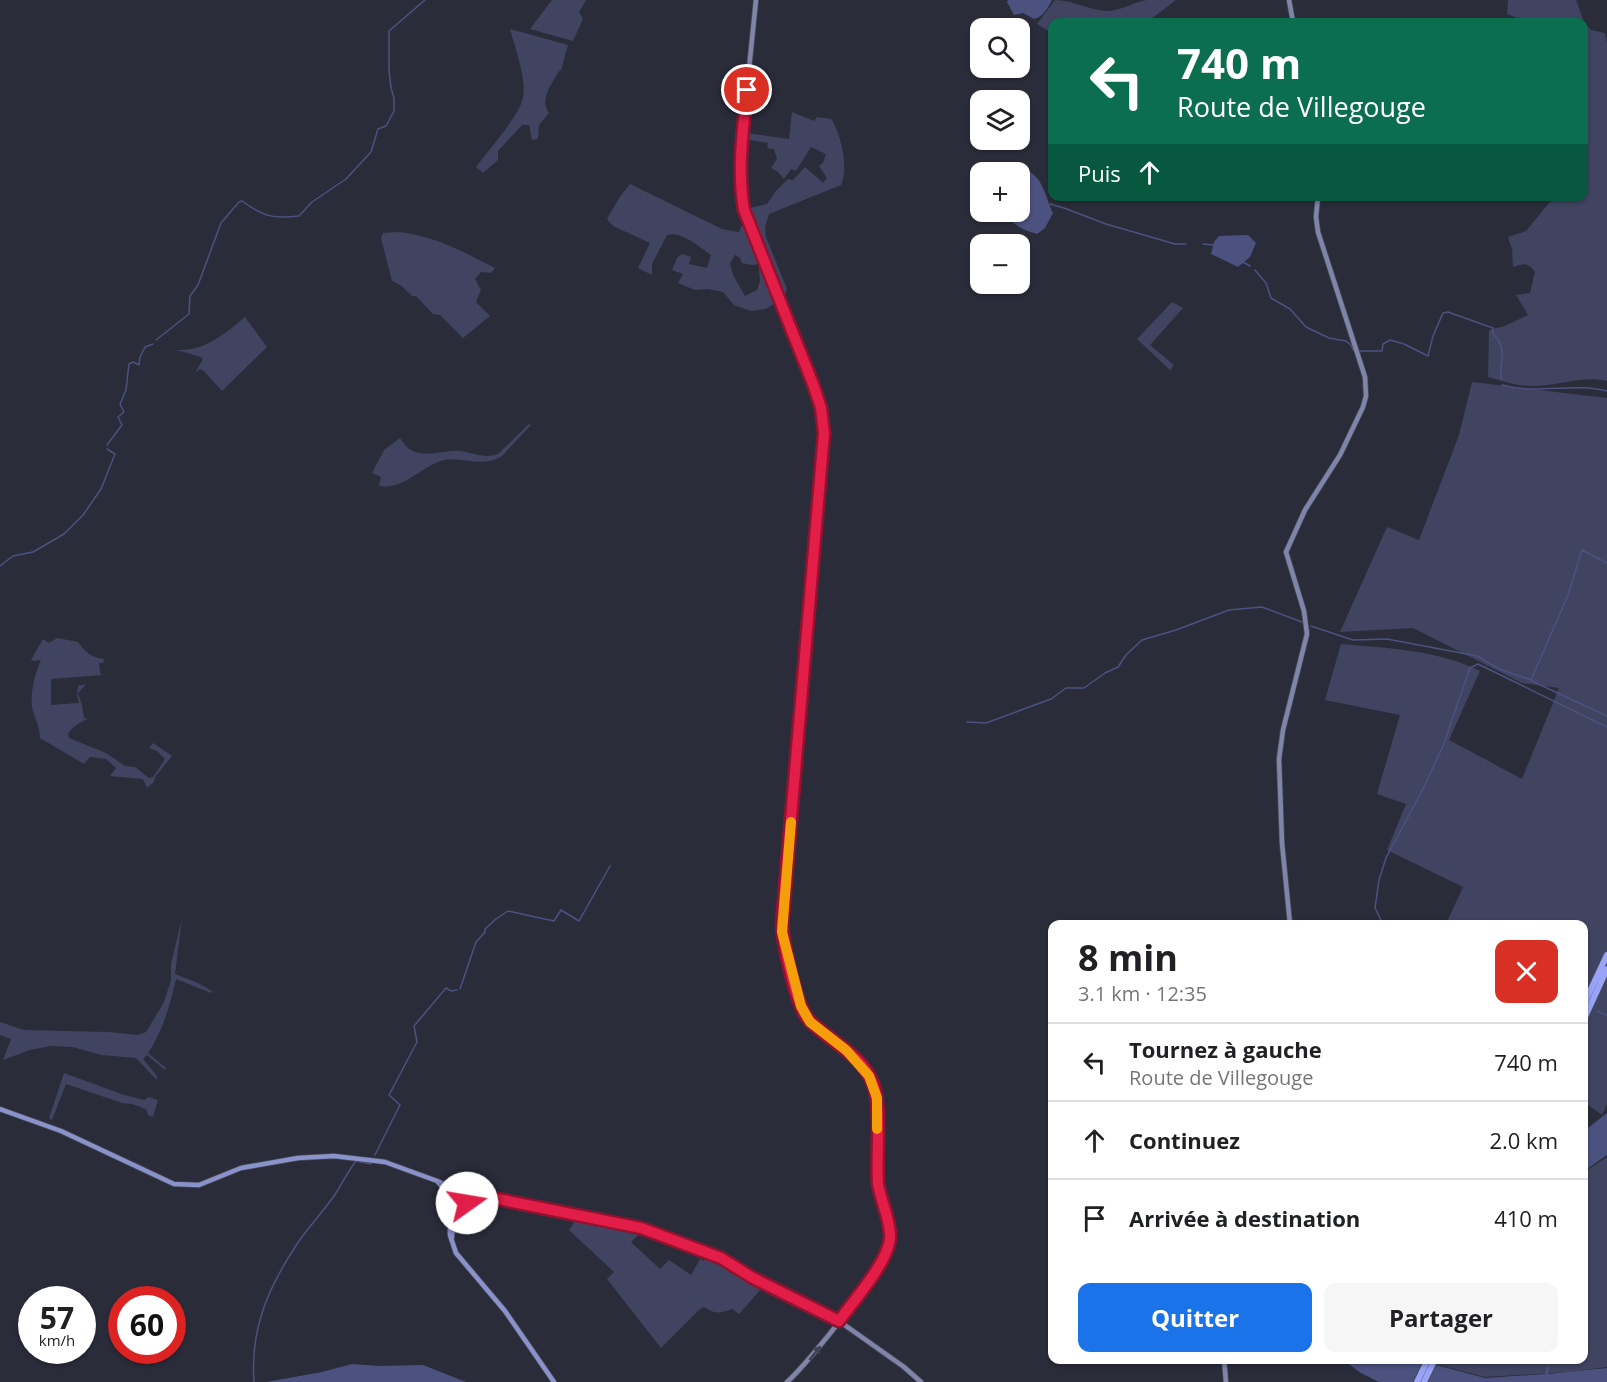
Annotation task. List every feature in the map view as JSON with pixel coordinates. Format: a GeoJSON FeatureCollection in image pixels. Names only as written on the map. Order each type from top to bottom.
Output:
{"type":"FeatureCollection","features":[{"type":"Feature","properties":{"kind":"highway"},"geometry":{"type":"LineString","coordinates":[[1588,995],[1607,955]]}},
{"type":"Feature","properties":{"kind":"highway"},"geometry":{"type":"LineString","coordinates":[[1588,1010],[1607,969]]}},
{"type":"Feature","properties":{"kind":"highway"},"geometry":{"type":"LineString","coordinates":[[1418,1382],[1426,1364]]}},
{"type":"Feature","properties":{"kind":"highway"},"geometry":{"type":"LineString","coordinates":[[1425,1382],[1433,1364]]}},
{"type":"Feature","properties":{"kind":"main road"},"geometry":{"type":"LineString","coordinates":[[0,1109],[50,1126],[164,1180],[181,1185],[199,1185],[241,1168],[316,1155],[373,1160],[436,1180],[465,1197],[466,1207],[458,1213],[453,1226],[453,1243]]}},
{"type":"Feature","properties":{"kind":"main road"},"geometry":{"type":"LineString","coordinates":[[436,1180],[448,1197],[449,1226],[456,1252],[505,1311],[554,1382]]}},
{"type":"Feature","properties":{"kind":"main road"},"geometry":{"type":"LineString","coordinates":[[448,1197],[455,1193]]}},
{"type":"Feature","properties":{"kind":"main road"},"geometry":{"type":"LineString","coordinates":[[450,1211],[458,1213]]}},
{"type":"Feature","properties":{"kind":"street"},"geometry":{"type":"LineString","coordinates":[[756,0],[740,157],[740,187],[747,219],[818,398],[824,433],[782,924],[783,940],[806,1017],[861,1064],[873,1084],[877,1098],[878,1184],[890,1230],[890,1243],[885,1257],[813,1356],[788,1382]]}},
{"type":"Feature","properties":{"kind":"street"},"geometry":{"type":"LineString","coordinates":[[1289,0],[1292,18]]}},
{"type":"Feature","properties":{"kind":"street"},"geometry":{"type":"LineString","coordinates":[[1290,920],[1282,843],[1280,759],[1283,730],[1307,634],[1304,611],[1286,552],[1305,510],[1341,455],[1363,407],[1366,388],[1340,297],[1318,232],[1318,201]]}},
{"type":"Feature","properties":{"kind":"street"},"geometry":{"type":"LineString","coordinates":[[465,1197],[473,1195],[488,1197],[641,1228],[721,1258],[753,1278],[839,1321],[904,1367],[921,1382]]}},
{"type":"Feature","properties":{"kind":"street"},"geometry":{"type":"LineString","coordinates":[[466,1207],[474,1201],[488,1197]]}},
{"type":"Feature","properties":{"kind":"street"},"geometry":{"type":"LineString","coordinates":[[1224,1364],[1226,1382]]}},
{"type":"Feature","properties":{"kind":"shaded area"},"geometry":{"type":"Polygon","coordinates":[[[552,0],[586,0],[579,12],[583,19],[573,41],[530,29],[552,0]]]}},
{"type":"Feature","properties":{"kind":"shaded area"},"geometry":{"type":"Polygon","coordinates":[[[1008,0],[1052,0],[1043,14],[1034,19],[1023,13],[1014,15],[1008,0]]]}},
{"type":"Feature","properties":{"kind":"shaded area"},"geometry":{"type":"Polygon","coordinates":[[[1055,0],[1106,11],[1117,10],[1147,0],[1176,0],[1152,18],[1048,18],[1048,31],[1037,24],[1055,0]]]}},
{"type":"Feature","properties":{"kind":"shaded area"},"geometry":{"type":"Polygon","coordinates":[[[1508,0],[1576,0],[1583,18],[1517,18],[1507,14],[1508,0]]]}},
{"type":"Feature","properties":{"kind":"shaded area"},"geometry":{"type":"Polygon","coordinates":[[[1588,27],[1591,30],[1605,33],[1607,43],[1607,381],[1588,379],[1526,386],[1488,377],[1489,330],[1505,326],[1528,315],[1516,295],[1530,293],[1535,272],[1526,264],[1513,267],[1512,249],[1508,237],[1526,231],[1551,201],[1588,201],[1588,27]]]}},
{"type":"Feature","properties":{"kind":"shaded area"},"geometry":{"type":"Polygon","coordinates":[[[510,29],[568,45],[561,70],[546,97],[546,108],[549,113],[539,125],[538,139],[532,140],[529,125],[522,125],[498,151],[498,160],[483,173],[476,167],[510,124],[523,98],[522,73],[510,29]]]}},
{"type":"Feature","properties":{"kind":"shaded area"},"geometry":{"type":"Polygon","coordinates":[[[792,112],[814,121],[817,117],[831,119],[841,142],[844,170],[841,185],[769,214],[765,227],[766,237],[787,289],[785,294],[780,291],[751,222],[749,208],[767,204],[788,179],[793,180],[805,167],[823,183],[827,178],[819,166],[823,163],[826,154],[811,147],[796,171],[791,169],[784,179],[771,168],[777,159],[774,149],[767,148],[768,143],[750,140],[747,155],[744,154],[746,133],[789,139],[792,112]]]}},
{"type":"Feature","properties":{"kind":"shaded area"},"geometry":{"type":"Polygon","coordinates":[[[1030,173],[1042,185],[1053,213],[1045,228],[1037,234],[1013,222],[1030,222],[1030,173]]]}},
{"type":"Feature","properties":{"kind":"shaded area"},"geometry":{"type":"Polygon","coordinates":[[[630,184],[722,229],[739,232],[742,225],[749,226],[750,234],[763,263],[752,265],[742,263],[735,255],[730,263],[733,275],[745,296],[757,290],[760,281],[759,269],[764,267],[778,301],[766,309],[751,311],[734,305],[723,292],[708,289],[695,290],[678,283],[683,274],[672,270],[677,258],[682,254],[691,257],[689,264],[707,268],[711,255],[679,235],[667,235],[652,264],[652,275],[638,268],[650,243],[613,226],[607,219],[630,184]]]}},
{"type":"Feature","properties":{"kind":"shaded area"},"geometry":{"type":"Polygon","coordinates":[[[399,232],[437,241],[495,268],[491,273],[481,272],[475,279],[481,290],[476,302],[490,316],[463,338],[440,315],[433,314],[416,296],[412,296],[402,286],[392,281],[381,238],[383,233],[399,232]]]}},
{"type":"Feature","properties":{"kind":"shaded area"},"geometry":{"type":"Polygon","coordinates":[[[1248,235],[1256,243],[1250,257],[1238,267],[1211,254],[1214,242],[1219,236],[1248,235]]]}},
{"type":"Feature","properties":{"kind":"shaded area"},"geometry":{"type":"Polygon","coordinates":[[[1172,302],[1183,308],[1150,345],[1174,365],[1170,370],[1137,339],[1172,302]]]}},
{"type":"Feature","properties":{"kind":"shaded area"},"geometry":{"type":"Polygon","coordinates":[[[245,317],[267,347],[222,391],[204,371],[200,369],[195,373],[203,359],[201,357],[177,350],[197,348],[206,344],[245,317]]]}},
{"type":"Feature","properties":{"kind":"shaded area"},"geometry":{"type":"Polygon","coordinates":[[[1472,382],[1607,398],[1607,1104],[1602,1115],[1588,1105],[1588,920],[1448,920],[1463,887],[1387,850],[1406,804],[1377,794],[1400,715],[1325,700],[1341,644],[1412,651],[1464,664],[1480,671],[1449,740],[1522,779],[1559,688],[1522,683],[1413,628],[1340,632],[1387,527],[1419,540],[1459,435],[1472,382]]]}},
{"type":"Feature","properties":{"kind":"shaded area"},"geometry":{"type":"Polygon","coordinates":[[[529,424],[531,425],[502,456],[494,460],[477,462],[454,459],[438,462],[401,483],[386,487],[379,485],[381,477],[372,473],[384,450],[400,438],[409,449],[418,453],[461,451],[488,456],[498,454],[529,424]]]}},
{"type":"Feature","properties":{"kind":"shaded area"},"geometry":{"type":"Polygon","coordinates":[[[57,638],[78,642],[89,654],[104,659],[103,663],[99,663],[102,675],[51,679],[51,705],[79,703],[77,694],[78,686],[86,684],[78,693],[84,718],[88,719],[72,729],[68,734],[69,738],[106,753],[125,766],[135,767],[149,778],[153,777],[165,759],[157,751],[149,748],[153,743],[172,756],[155,777],[154,782],[147,788],[143,779],[110,776],[116,768],[106,759],[90,757],[84,764],[40,738],[33,711],[32,692],[41,660],[31,660],[43,639],[49,643],[57,638]]]}},
{"type":"Feature","properties":{"kind":"shaded area"},"geometry":{"type":"Polygon","coordinates":[[[182,918],[175,974],[212,991],[211,993],[176,979],[162,1027],[148,1053],[166,1068],[165,1070],[147,1055],[143,1059],[157,1076],[157,1080],[136,1058],[101,1055],[73,1047],[51,1046],[30,1050],[3,1060],[11,1039],[0,1035],[0,1022],[24,1030],[138,1035],[146,1032],[163,1004],[171,981],[171,964],[182,918]]]}},
{"type":"Feature","properties":{"kind":"shaded area"},"geometry":{"type":"Polygon","coordinates":[[[64,1073],[124,1095],[144,1100],[149,1097],[158,1100],[153,1117],[148,1115],[146,1109],[66,1084],[52,1120],[49,1118],[64,1073]]]}},
{"type":"Feature","properties":{"kind":"shaded area"},"geometry":{"type":"Polygon","coordinates":[[[1607,1113],[1607,1155],[1588,1168],[1588,1128],[1607,1113]]]}},
{"type":"Feature","properties":{"kind":"shaded area"},"geometry":{"type":"Polygon","coordinates":[[[1607,1157],[1607,1367],[1570,1372],[1485,1377],[1435,1364],[1588,1364],[1588,1169],[1607,1157]]]}},
{"type":"Feature","properties":{"kind":"shaded area"},"geometry":{"type":"Polygon","coordinates":[[[577,1218],[641,1232],[631,1242],[660,1269],[669,1260],[691,1275],[700,1259],[704,1261],[706,1256],[719,1261],[762,1288],[739,1314],[732,1309],[718,1312],[704,1307],[661,1348],[607,1279],[614,1272],[569,1230],[577,1218]]]}},
{"type":"Feature","properties":{"kind":"shaded area"},"geometry":{"type":"Polygon","coordinates":[[[352,1364],[423,1365],[466,1382],[266,1382],[352,1364]]]}},
{"type":"Feature","properties":{"kind":"shaded area"},"geometry":{"type":"Polygon","coordinates":[[[1349,1364],[1433,1364],[1485,1378],[1545,1374],[1549,1364],[1548,1374],[1607,1368],[1607,1382],[1379,1382],[1349,1364]]]}},
{"type":"Feature","properties":{"kind":"waterway"},"geometry":{"type":"LineString","coordinates":[[156,340],[189,314],[190,296],[198,285],[221,223],[239,202],[242,201],[269,216],[299,216],[312,202],[346,179],[371,152],[378,129],[386,126],[394,111],[389,70],[389,31],[425,0]]}},
{"type":"Feature","properties":{"kind":"waterway"},"geometry":{"type":"LineString","coordinates":[[1050,204],[1106,224],[1175,244],[1186,244]]}},
{"type":"Feature","properties":{"kind":"waterway"},"geometry":{"type":"LineString","coordinates":[[1203,244],[1213,245]]}},
{"type":"Feature","properties":{"kind":"waterway"},"geometry":{"type":"LineString","coordinates":[[1243,262],[1250,266]]}},
{"type":"Feature","properties":{"kind":"waterway"},"geometry":{"type":"LineString","coordinates":[[1255,270],[1266,283],[1271,298],[1290,309],[1306,327],[1329,338],[1346,341],[1353,350]]}},
{"type":"Feature","properties":{"kind":"waterway"},"geometry":{"type":"LineString","coordinates":[[1360,351],[1382,351],[1383,344],[1390,340],[1428,356],[1433,336],[1443,313],[1448,312],[1493,328],[1493,334],[1502,350],[1501,379]]}},
{"type":"Feature","properties":{"kind":"waterway"},"geometry":{"type":"LineString","coordinates":[[107,445],[122,425],[118,417],[124,412],[120,404],[126,390],[129,364],[133,362],[139,365],[145,347],[153,344]]}},
{"type":"Feature","properties":{"kind":"waterway"},"geometry":{"type":"LineString","coordinates":[[1502,385],[1528,389],[1581,388],[1607,391]]}},
{"type":"Feature","properties":{"kind":"waterway"},"geometry":{"type":"LineString","coordinates":[[0,566],[13,556],[33,552],[64,534],[83,515],[101,489],[115,454],[107,449]]}},
{"type":"Feature","properties":{"kind":"waterway"},"geometry":{"type":"LineString","coordinates":[[1311,626],[1353,640],[1387,639],[1477,656],[1499,669],[1531,680],[1568,595],[1582,550],[1607,563]]}},
{"type":"Feature","properties":{"kind":"waterway"},"geometry":{"type":"LineString","coordinates":[[967,722],[986,723],[1051,699],[1066,688],[1084,688],[1118,667],[1126,655],[1142,640],[1229,610],[1262,607],[1302,622]]}},
{"type":"Feature","properties":{"kind":"waterway"},"geometry":{"type":"LineString","coordinates":[[1381,920],[1375,908],[1379,880],[1386,858],[1443,746],[1470,668],[1478,664],[1607,727]]}},
{"type":"Feature","properties":{"kind":"waterway"},"geometry":{"type":"LineString","coordinates":[[1532,681],[1607,716]]}},
{"type":"Feature","properties":{"kind":"waterway"},"geometry":{"type":"LineString","coordinates":[[460,989],[476,942],[496,919],[508,911],[554,921],[561,910],[579,921],[610,866]]}},
{"type":"Feature","properties":{"kind":"waterway"},"geometry":{"type":"LineString","coordinates":[[375,1155],[400,1105],[389,1095],[417,1042],[414,1026],[446,988],[451,991],[457,990]]}},
{"type":"Feature","properties":{"kind":"waterway"},"geometry":{"type":"LineString","coordinates":[[1597,1011],[1607,1015]]}},
{"type":"Feature","properties":{"kind":"waterway"},"geometry":{"type":"LineString","coordinates":[[254,1382],[258,1327],[277,1277],[297,1244],[336,1193],[356,1161],[371,1164]]}},
{"type":"Feature","properties":{"kind":"slow traffic"},"geometry":{"type":"LineString","coordinates":[[791,822],[782,932],[801,1006],[810,1022],[846,1050],[861,1064],[869,1076],[877,1098],[877,1129]]}},
{"type":"Feature","properties":{"kind":"route"},"geometry":{"type":"LineString","coordinates":[[467,1203],[466,1207],[474,1201],[488,1197],[632,1226],[721,1258],[753,1278],[839,1321],[885,1257],[890,1243],[890,1230],[878,1184],[877,1098],[873,1084],[861,1064],[806,1017],[783,940],[782,924],[824,433],[821,408],[813,384],[744,210],[740,187],[740,157],[747,90]]}}]}
